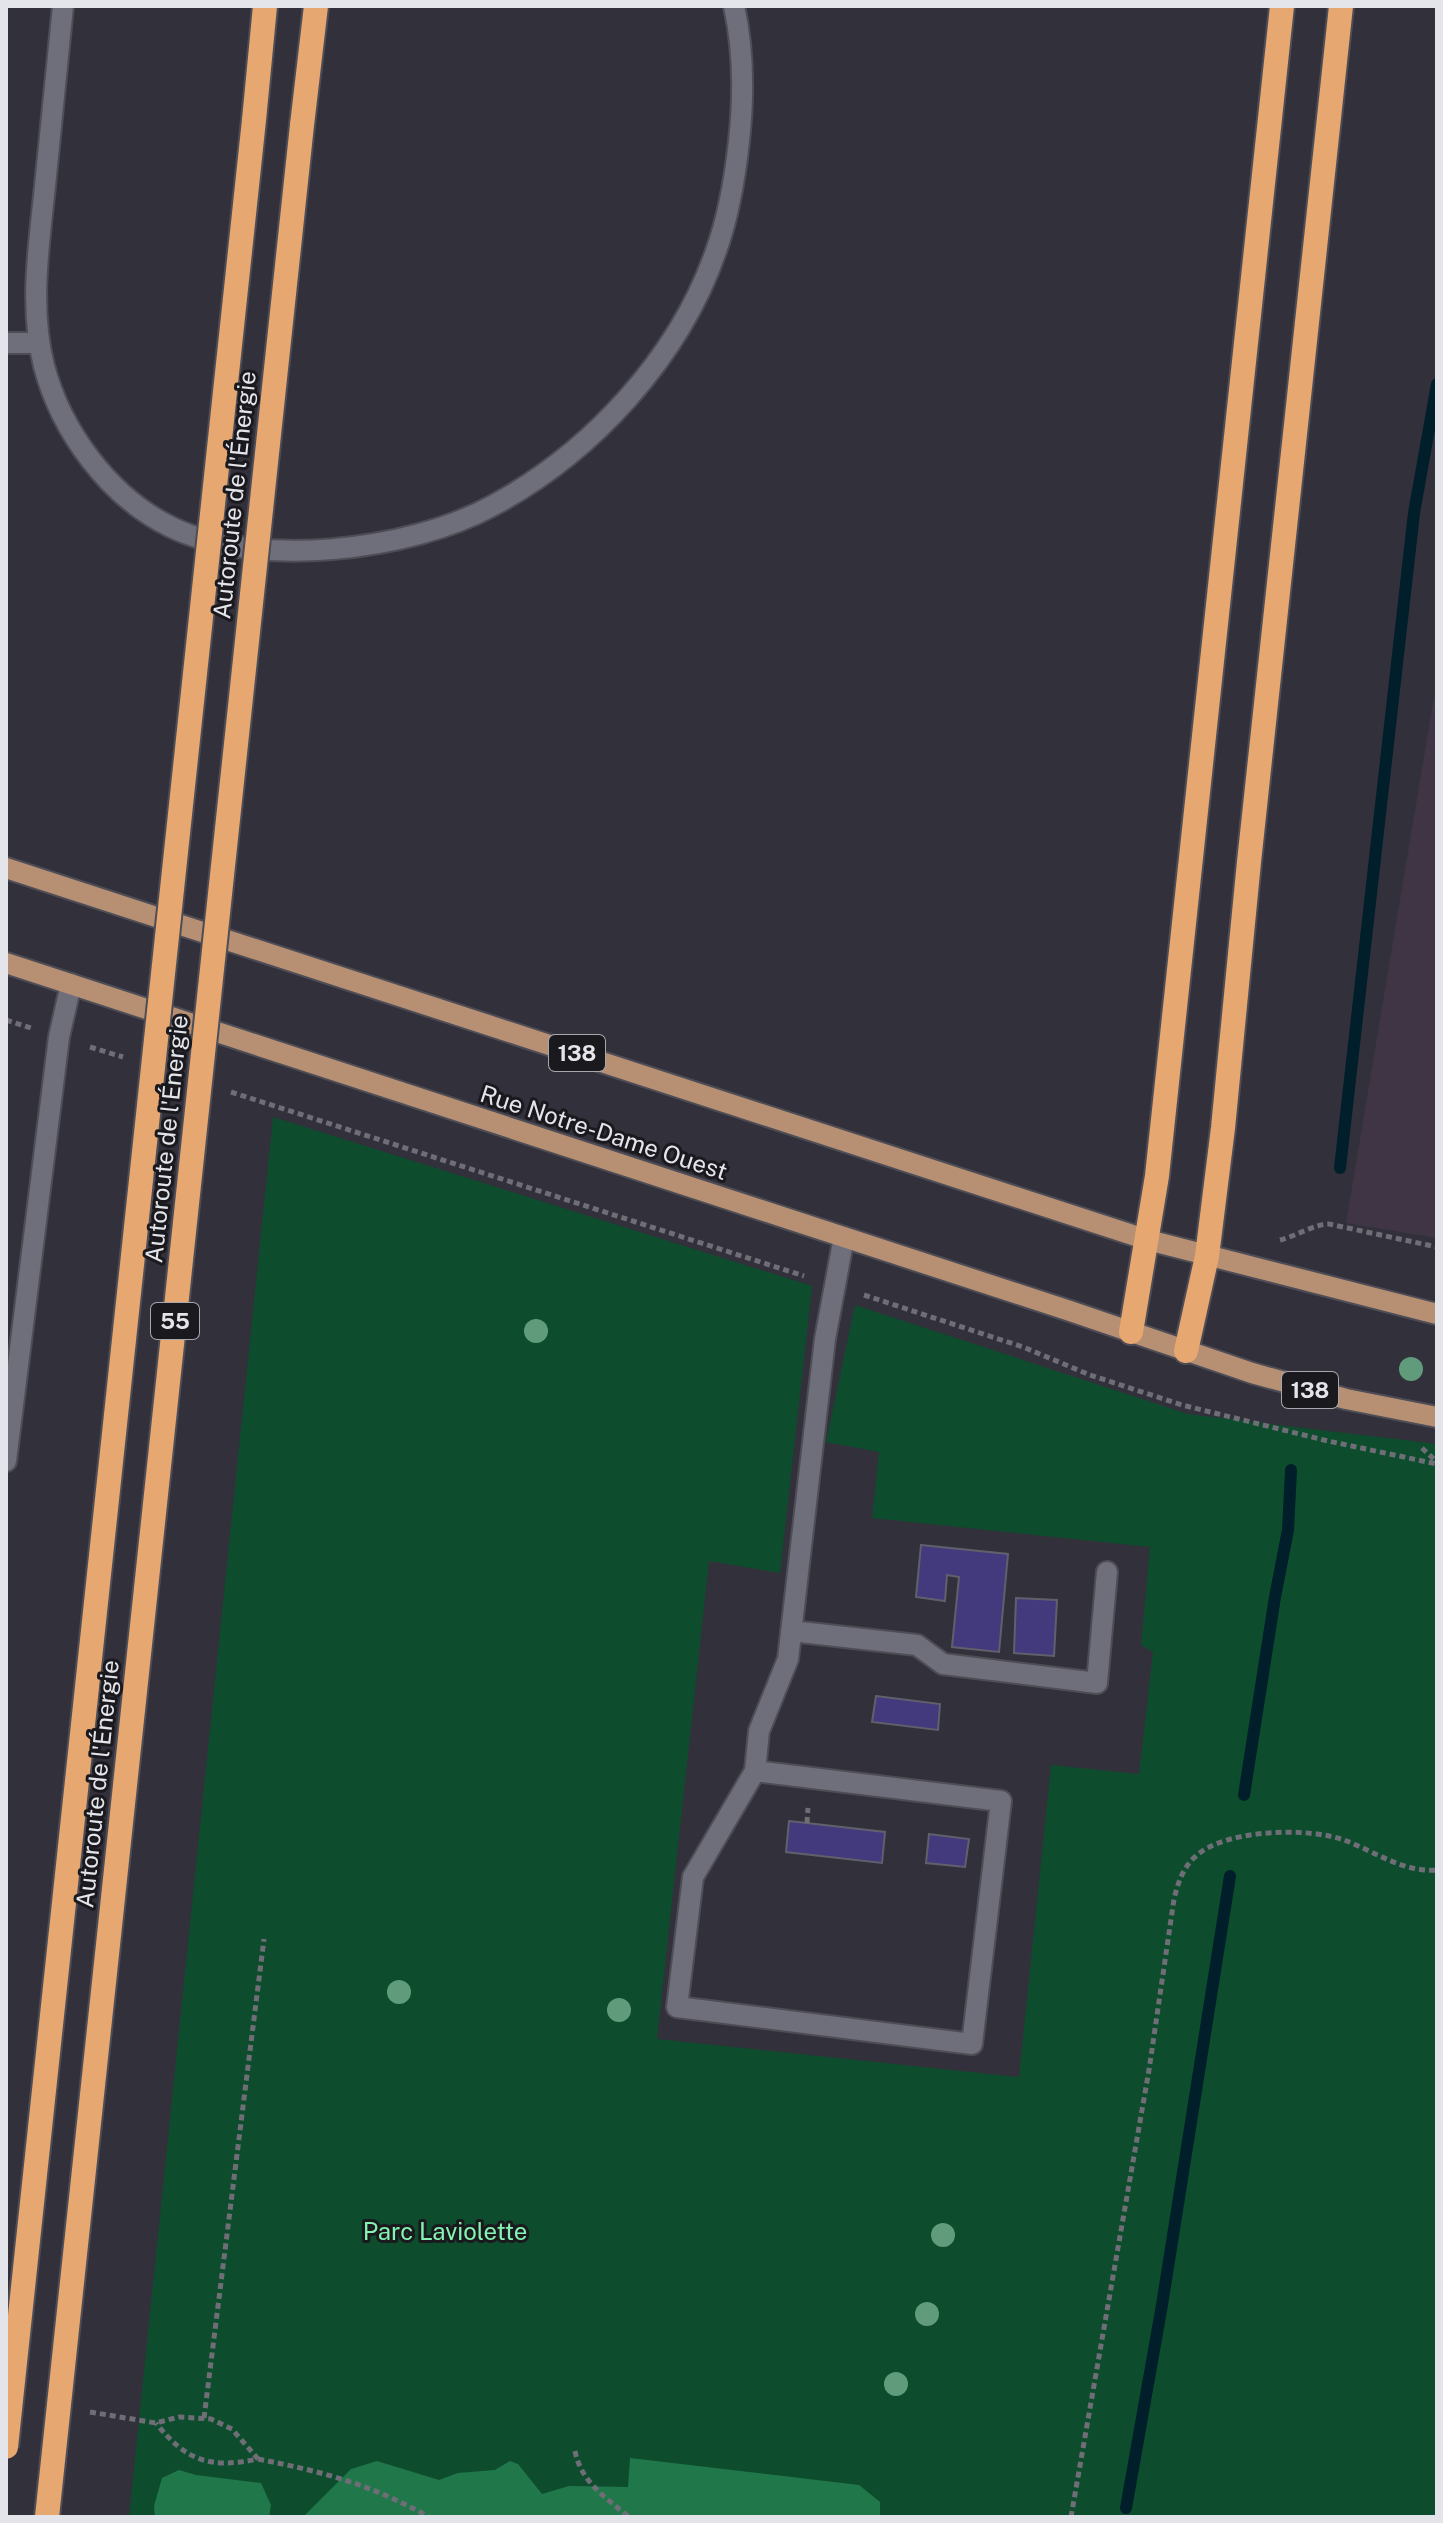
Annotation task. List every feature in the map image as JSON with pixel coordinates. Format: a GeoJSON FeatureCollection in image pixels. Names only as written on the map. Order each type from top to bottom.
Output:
{"type":"FeatureCollection","features":[{"type":"Feature","properties":{"kind":"highway","name":"Autoroute de l'Énergie"},"geometry":{"type":"LineString","coordinates":[[6,2447],[265,6]]}},
{"type":"Feature","properties":{"kind":"highway","name":"Autoroute de l'Énergie"},"geometry":{"type":"LineString","coordinates":[[47,2517],[316,6]]}},
{"type":"Feature","properties":{"kind":"highway"},"geometry":{"type":"LineString","coordinates":[[1131,1332],[1148,1240],[1193,848],[1282,6]]}},
{"type":"Feature","properties":{"kind":"highway"},"geometry":{"type":"LineString","coordinates":[[1186,1351],[1207,1256],[1223,1128],[1341,6]]}},
{"type":"Feature","properties":{"kind":"main road","name":"138"},"geometry":{"type":"LineString","coordinates":[[6,868],[1148,1240],[1437,1314]]}},
{"type":"Feature","properties":{"kind":"main road","name":"Rue Notre-Dame Ouest"},"geometry":{"type":"LineString","coordinates":[[6,963],[1186,1351]]}},
{"type":"Feature","properties":{"kind":"main road","name":"138"},"geometry":{"type":"LineString","coordinates":[[1186,1351],[1311,1391],[1437,1417]]}},
{"type":"Feature","properties":{"kind":"lane"},"geometry":{"type":"LineString","coordinates":[[63,6],[36,297],[39,343],[56,403],[87,455],[113,484],[143,510],[173,528],[251,547],[301,549],[361,546],[416,536],[442,529],[490,507],[544,473],[612,414],[664,350],[694,302],[715,255],[734,184],[741,124],[742,74],[734,6]]}},
{"type":"Feature","properties":{"kind":"lane"},"geometry":{"type":"LineString","coordinates":[[6,343],[39,343]]}},
{"type":"Feature","properties":{"kind":"lane"},"geometry":{"type":"LineString","coordinates":[[6,1461],[59,1037],[71,984]]}},
{"type":"Feature","properties":{"kind":"lane"},"geometry":{"type":"LineString","coordinates":[[755,1771],[1001,1801],[972,2044],[677,2007],[693,1877],[755,1771],[759,1731],[788,1659],[825,1339],[844,1237]]}},
{"type":"Feature","properties":{"kind":"lane"},"geometry":{"type":"LineString","coordinates":[[791,1631],[917,1645],[943,1664],[1097,1683],[1107,1572]]}},
{"type":"Feature","properties":{"kind":"path"},"geometry":{"type":"LineString","coordinates":[[6,1020],[28,1027]]}},
{"type":"Feature","properties":{"kind":"path"},"geometry":{"type":"LineString","coordinates":[[86,1046],[130,1059]]}},
{"type":"Feature","properties":{"kind":"path"},"geometry":{"type":"LineString","coordinates":[[231,1092],[812,1278]]}},
{"type":"Feature","properties":{"kind":"path"},"geometry":{"type":"LineString","coordinates":[[1308,1232],[1320,1224],[1329,1224],[1437,1247]]}},
{"type":"Feature","properties":{"kind":"path"},"geometry":{"type":"LineString","coordinates":[[880,1300],[1023,1347],[1090,1375],[1182,1405],[1328,1441],[1437,1463]]}},
{"type":"Feature","properties":{"kind":"path"},"geometry":{"type":"LineString","coordinates":[[1419,1444],[1437,1463]]}},
{"type":"Feature","properties":{"kind":"path"},"geometry":{"type":"LineString","coordinates":[[1071,2517],[1149,2070],[1174,1899],[1182,1873],[1194,1857],[1221,1841],[1293,1833],[1327,1835],[1413,1868],[1437,1870]]}},
{"type":"Feature","properties":{"kind":"path"},"geometry":{"type":"LineString","coordinates":[[204,2418],[264,1939]]}},
{"type":"Feature","properties":{"kind":"path"},"geometry":{"type":"LineString","coordinates":[[139,2420],[156,2423],[179,2417],[219,2421],[232,2429],[258,2459]]}},
{"type":"Feature","properties":{"kind":"path"},"geometry":{"type":"LineString","coordinates":[[156,2423],[172,2443],[197,2459],[228,2463],[258,2459],[324,2473],[369,2486],[429,2517]]}},
{"type":"Feature","properties":{"kind":"path"},"geometry":{"type":"LineString","coordinates":[[575,2451],[584,2477],[629,2517]]}},
{"type":"Feature","properties":{"kind":"shaded area"},"geometry":{"type":"Polygon","coordinates":[[[1437,679],[1437,1238],[1346,1223],[1437,679]]]}},
{"type":"Feature","properties":{"kind":"green space","name":"Parc Laviolette"},"geometry":{"type":"Polygon","coordinates":[[[273,1117],[812,1286],[780,1573],[709,1561],[657,2039],[1019,2077],[1051,1765],[1139,1774],[1153,1652],[1141,1645],[1150,1547],[872,1518],[879,1452],[826,1442],[855,1305],[1188,1414],[1437,1444],[1437,2517],[129,2517],[273,1117]]]}},
{"type":"Feature","properties":{"kind":"green space"},"geometry":{"type":"Polygon","coordinates":[[[630,2458],[859,2485],[880,2502],[880,2517],[303,2517],[351,2469],[377,2461],[439,2480],[458,2473],[495,2470],[510,2461],[518,2464],[542,2494],[569,2486],[628,2487],[630,2458]]]}},
{"type":"Feature","properties":{"kind":"green space"},"geometry":{"type":"Polygon","coordinates":[[[179,2470],[261,2483],[271,2505],[269,2517],[155,2517],[154,2506],[162,2478],[179,2470]]]}},
{"type":"Feature","properties":{"kind":"building"},"geometry":{"type":"Polygon","coordinates":[[[921,1545],[1008,1554],[999,1652],[952,1647],[959,1577],[947,1575],[945,1601],[916,1597],[921,1545]]]}},
{"type":"Feature","properties":{"kind":"building"},"geometry":{"type":"Polygon","coordinates":[[[1016,1598],[1057,1600],[1054,1656],[1014,1653],[1016,1598]]]}},
{"type":"Feature","properties":{"kind":"building"},"geometry":{"type":"Polygon","coordinates":[[[876,1696],[940,1704],[938,1730],[872,1722],[876,1696]]]}},
{"type":"Feature","properties":{"kind":"building"},"geometry":{"type":"Polygon","coordinates":[[[789,1821],[885,1832],[882,1863],[786,1852],[789,1821]]]}},
{"type":"Feature","properties":{"kind":"building"},"geometry":{"type":"Polygon","coordinates":[[[929,1834],[969,1839],[965,1867],[926,1863],[929,1834]]]}},
{"type":"Feature","properties":{"kind":"waterway"},"geometry":{"type":"LineString","coordinates":[[1340,1168],[1414,513],[1437,384]]}},
{"type":"Feature","properties":{"kind":"waterway"},"geometry":{"type":"LineString","coordinates":[[1244,1795],[1288,1530],[1291,1470]]}},
{"type":"Feature","properties":{"kind":"waterway"},"geometry":{"type":"LineString","coordinates":[[1126,2508],[1162,2305],[1230,1876]]}}]}
